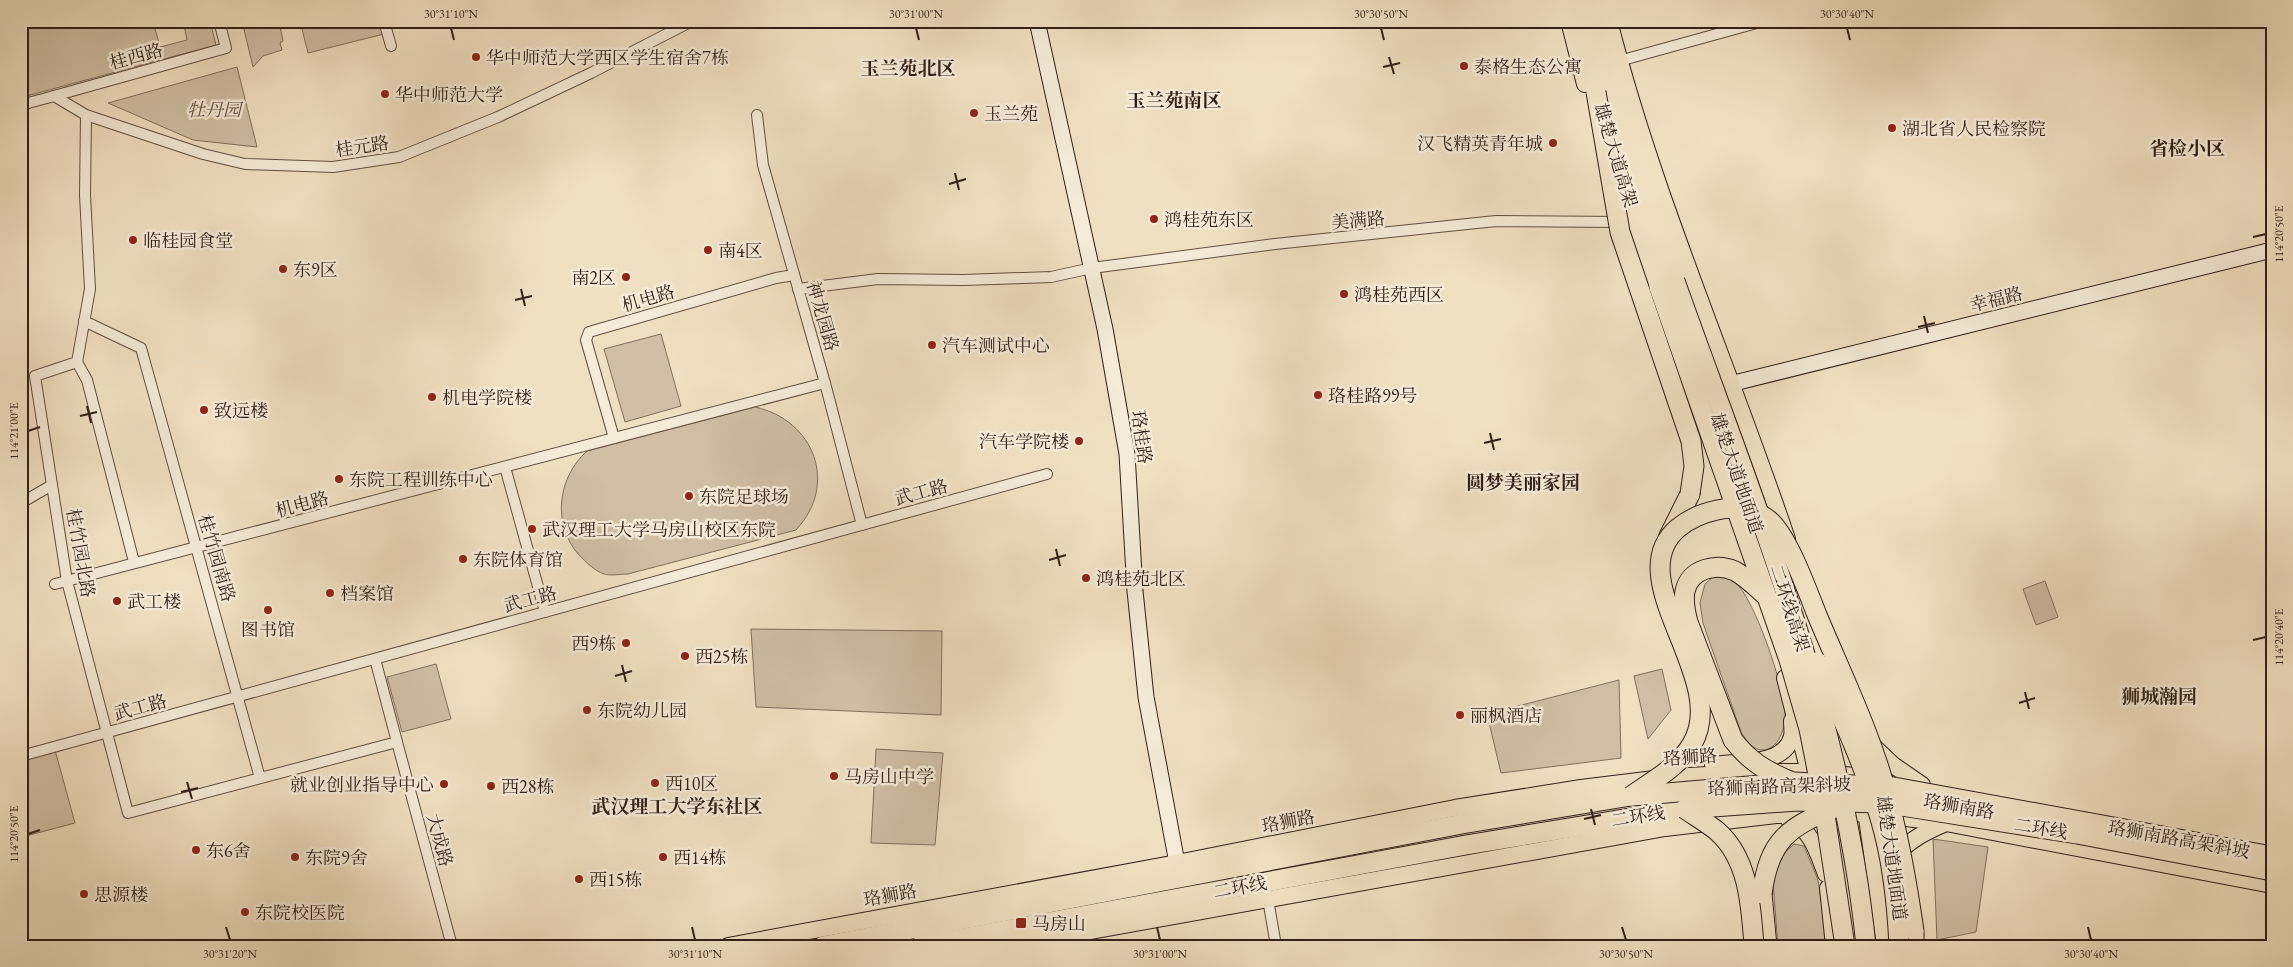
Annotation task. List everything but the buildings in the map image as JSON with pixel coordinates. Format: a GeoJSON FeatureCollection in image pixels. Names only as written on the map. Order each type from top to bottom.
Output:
{"type":"FeatureCollection","features":[{"type":"Feature","properties":{"kind":"highway","name":"雄楚大道高架"},"geometry":{"type":"LineString","coordinates":[[1579,21],[1596,92],[1616,159],[1667,284]]}},
{"type":"Feature","properties":{"kind":"highway","name":"雄楚大道高架"},"geometry":{"type":"LineString","coordinates":[[1594,21],[1667,284]]}},
{"type":"Feature","properties":{"kind":"highway"},"geometry":{"type":"LineString","coordinates":[[1596,92],[1620,232],[1691,441],[1694,466],[1690,494],[1665,544],[1660,571],[1665,599],[1696,678],[1701,712],[1698,729],[1692,744],[1683,756],[1667,771],[1631,796]]}},
{"type":"Feature","properties":{"kind":"highway"},"geometry":{"type":"LineString","coordinates":[[1667,284],[1789,660],[1808,729],[1822,795],[1845,946]]}},
{"type":"Feature","properties":{"kind":"highway","name":"二环线高架"},"geometry":{"type":"LineString","coordinates":[[1667,284],[1785,590],[1826,728],[1842,792],[1866,946]]}},
{"type":"Feature","properties":{"kind":"highway"},"geometry":{"type":"LineString","coordinates":[[1669,536],[1696,517],[1716,510],[1734,508],[1755,511],[1773,524],[1792,556],[1866,733],[1890,804],[1904,866],[1914,946]]}},
{"type":"Feature","properties":{"kind":"highway"},"geometry":{"type":"LineString","coordinates":[[1767,597],[1736,572],[1718,566],[1704,570],[1694,577],[1686,589],[1684,605],[1688,622],[1733,740],[1743,754],[1756,765],[1801,777]]}},
{"type":"Feature","properties":{"kind":"highway"},"geometry":{"type":"LineString","coordinates":[[1785,590],[1858,756],[1880,819],[1894,888],[1899,946]]}},
{"type":"Feature","properties":{"kind":"highway","name":"珞狮南路高架斜坡"},"geometry":{"type":"LineString","coordinates":[[1462,824],[1631,796],[1801,777],[1894,787],[2272,856]]}},
{"type":"Feature","properties":{"kind":"highway","name":"二环线"},"geometry":{"type":"LineString","coordinates":[[920,946],[1466,846],[1685,809],[1797,801],[1863,807],[1884,803],[2068,832],[2272,871]]}},
{"type":"Feature","properties":{"kind":"highway"},"geometry":{"type":"LineString","coordinates":[[1767,946],[1762,894],[1765,870],[1770,856],[1787,834],[1800,825],[1836,808],[1863,807]]}},
{"type":"Feature","properties":{"kind":"highway"},"geometry":{"type":"LineString","coordinates":[[1685,809],[1716,830],[1735,852],[1745,877],[1754,946]]}},
{"type":"Feature","properties":{"kind":"highway","name":"二环线"},"geometry":{"type":"LineString","coordinates":[[822,946],[1462,824]]}},
{"type":"Feature","properties":{"kind":"main road","name":"雄楚大道地面道"},"geometry":{"type":"LineString","coordinates":[[1569,21],[1590,102],[1628,223],[1713,464],[1787,685],[1801,777],[1816,813],[1826,874],[1834,946]]}},
{"type":"Feature","properties":{"kind":"main road","name":"雄楚大道地面道"},"geometry":{"type":"LineString","coordinates":[[1608,21],[1639,125],[1730,384],[1779,514],[1846,712],[1860,776],[1863,807],[1885,946]]}},
{"type":"Feature","properties":{"kind":"main road"},"geometry":{"type":"LineString","coordinates":[[1686,776],[1715,764],[1765,759],[1775,756],[1786,748],[1792,736],[1787,685]]}},
{"type":"Feature","properties":{"kind":"main road"},"geometry":{"type":"LineString","coordinates":[[1846,712],[1880,755],[1922,785]]}},
{"type":"Feature","properties":{"kind":"main road","name":"珞狮路"},"geometry":{"type":"LineString","coordinates":[[728,946],[1177,863],[1455,808],[1582,788],[1686,776],[1860,776]]}},
{"type":"Feature","properties":{"kind":"main road","name":"珞狮南路"},"geometry":{"type":"LineString","coordinates":[[1860,776],[1922,785],[2272,847]]}},
{"type":"Feature","properties":{"kind":"main road","name":"珞狮南路"},"geometry":{"type":"LineString","coordinates":[[1816,813],[1863,807],[2272,885]]}},
{"type":"Feature","properties":{"kind":"main road"},"geometry":{"type":"LineString","coordinates":[[1007,946],[1665,828],[1776,815],[1816,813]]}},
{"type":"Feature","properties":{"kind":"main road"},"geometry":{"type":"LineString","coordinates":[[1776,815],[1793,822],[1804,830],[1815,846],[1826,874]]}},
{"type":"Feature","properties":{"kind":"main road"},"geometry":{"type":"LineString","coordinates":[[1879,899],[1884,878],[1892,859],[1907,843],[1923,832],[1946,823]]}},
{"type":"Feature","properties":{"kind":"street","name":"桂西路"},"geometry":{"type":"LineString","coordinates":[[54,96],[226,48],[220,21]]}},
{"type":"Feature","properties":{"kind":"street"},"geometry":{"type":"LineString","coordinates":[[384,21],[390,46]]}},
{"type":"Feature","properties":{"kind":"street","name":"桂元路"},"geometry":{"type":"LineString","coordinates":[[54,96],[86,115],[203,154],[245,164],[333,167],[399,157],[498,117],[591,73],[692,21]]}},
{"type":"Feature","properties":{"kind":"street","name":"珞桂路"},"geometry":{"type":"LineString","coordinates":[[1037,21],[1106,329],[1127,454],[1135,591],[1146,697],[1177,863]]}},
{"type":"Feature","properties":{"kind":"street"},"geometry":{"type":"LineString","coordinates":[[1619,60],[1764,21]]}},
{"type":"Feature","properties":{"kind":"street"},"geometry":{"type":"LineString","coordinates":[[21,104],[54,96]]}},
{"type":"Feature","properties":{"kind":"street"},"geometry":{"type":"LineString","coordinates":[[86,115],[85,195],[90,289],[77,362],[87,380],[134,562]]}},
{"type":"Feature","properties":{"kind":"street","name":"神龙园路"},"geometry":{"type":"LineString","coordinates":[[757,115],[763,165],[825,383],[862,525]]}},
{"type":"Feature","properties":{"kind":"street","name":"美满路"},"geometry":{"type":"LineString","coordinates":[[1092,268],[1274,244],[1496,222],[1615,221],[1628,223]]}},
{"type":"Feature","properties":{"kind":"street","name":"幸福路"},"geometry":{"type":"LineString","coordinates":[[1730,384],[2272,250]]}},
{"type":"Feature","properties":{"kind":"street"},"geometry":{"type":"LineString","coordinates":[[798,289],[878,279],[962,280],[1051,277],[1092,268]]}},
{"type":"Feature","properties":{"kind":"street","name":"机电路"},"geometry":{"type":"LineString","coordinates":[[614,438],[586,340],[589,332],[776,278],[794,275]]}},
{"type":"Feature","properties":{"kind":"street","name":"桂竹园南路"},"geometry":{"type":"LineString","coordinates":[[84,321],[141,348],[198,548],[260,778]]}},
{"type":"Feature","properties":{"kind":"street","name":"桂竹园北路"},"geometry":{"type":"LineString","coordinates":[[77,362],[35,376],[68,581],[128,813],[260,778]]}},
{"type":"Feature","properties":{"kind":"street","name":"机电路"},"geometry":{"type":"LineString","coordinates":[[56,584],[134,562],[198,548],[825,383]]}},
{"type":"Feature","properties":{"kind":"street"},"geometry":{"type":"LineString","coordinates":[[505,467],[545,612]]}},
{"type":"Feature","properties":{"kind":"street","name":"武工路"},"geometry":{"type":"LineString","coordinates":[[21,756],[1048,474]]}},
{"type":"Feature","properties":{"kind":"street"},"geometry":{"type":"LineString","coordinates":[[21,503],[52,485]]}},
{"type":"Feature","properties":{"kind":"street","name":"大成路"},"geometry":{"type":"LineString","coordinates":[[375,659],[452,946]]}},
{"type":"Feature","properties":{"kind":"street"},"geometry":{"type":"LineString","coordinates":[[260,778],[397,742]]}},
{"type":"Feature","properties":{"kind":"street"},"geometry":{"type":"LineString","coordinates":[[1268,899],[1276,946]]}},
{"type":"Feature","properties":{"kind":"green space"},"geometry":{"type":"Polygon","coordinates":[[[21,21],[153,21],[160,47],[187,40],[183,21],[210,21],[216,45],[23,97],[21,21]]]}},
{"type":"Feature","properties":{"kind":"green space"},"geometry":{"type":"Polygon","coordinates":[[[242,21],[279,21],[283,41],[280,43],[282,50],[263,56],[253,67],[242,21]]]}},
{"type":"Feature","properties":{"kind":"green space"},"geometry":{"type":"Polygon","coordinates":[[[300,21],[381,21],[384,34],[308,53],[300,21]]]}},
{"type":"Feature","properties":{"kind":"green space","name":"牡丹园"},"geometry":{"type":"Polygon","coordinates":[[[237,67],[257,147],[193,140],[108,103],[237,67]]]}},
{"type":"Feature","properties":{"kind":"green space"},"geometry":{"type":"Polygon","coordinates":[[[661,334],[681,406],[625,422],[604,349],[661,334]]]}},
{"type":"Feature","properties":{"kind":"green space","name":"东院足球场"},"geometry":{"type":"Polygon","coordinates":[[[755,407],[775,414],[792,425],[805,440],[814,456],[817,474],[816,493],[809,512],[796,530],[628,574],[613,575],[601,573],[579,555],[570,543],[565,530],[562,502],[569,474],[587,451],[755,407]]]}},
{"type":"Feature","properties":{"kind":"green space"},"geometry":{"type":"Polygon","coordinates":[[[1714,576],[1730,579],[1743,592],[1760,625],[1775,667],[1784,704],[1785,717],[1780,737],[1772,747],[1766,750],[1753,747],[1741,732],[1703,623],[1700,603],[1705,584],[1714,576]]]}},
{"type":"Feature","properties":{"kind":"green space"},"geometry":{"type":"Polygon","coordinates":[[[2045,581],[2058,617],[2036,625],[2023,589],[2045,581]]]}},
{"type":"Feature","properties":{"kind":"green space"},"geometry":{"type":"Polygon","coordinates":[[[751,629],[942,631],[941,715],[756,707],[751,629]]]}},
{"type":"Feature","properties":{"kind":"green space"},"geometry":{"type":"Polygon","coordinates":[[[436,664],[451,719],[402,732],[387,677],[436,664]]]}},
{"type":"Feature","properties":{"kind":"green space"},"geometry":{"type":"Polygon","coordinates":[[[1662,669],[1671,710],[1648,739],[1634,676],[1662,669]]]}},
{"type":"Feature","properties":{"kind":"green space"},"geometry":{"type":"Polygon","coordinates":[[[1619,680],[1621,758],[1501,773],[1487,714],[1619,680]]]}},
{"type":"Feature","properties":{"kind":"green space"},"geometry":{"type":"Polygon","coordinates":[[[876,749],[943,753],[935,845],[871,843],[876,749]]]}},
{"type":"Feature","properties":{"kind":"green space"},"geometry":{"type":"Polygon","coordinates":[[[55,750],[75,823],[26,836],[21,818],[21,760],[55,750]]]}},
{"type":"Feature","properties":{"kind":"green space"},"geometry":{"type":"Polygon","coordinates":[[[1933,839],[1988,847],[1976,932],[1937,940],[1933,839]]]}},
{"type":"Feature","properties":{"kind":"green space"},"geometry":{"type":"Polygon","coordinates":[[[1794,844],[1804,846],[1818,880],[1828,946],[1778,946],[1773,883],[1781,856],[1794,844]]]}},
{"type":"Feature","properties":{"kind":"place","name":"华中师范大学西区学生宿舍7栋"},"geometry":{"type":"Point","coordinates":[476,57]}},
{"type":"Feature","properties":{"kind":"place","name":"泰格生态公寓"},"geometry":{"type":"Point","coordinates":[1464,66]}},
{"type":"Feature","properties":{"kind":"place","name":"华中师范大学"},"geometry":{"type":"Point","coordinates":[385,94]}},
{"type":"Feature","properties":{"kind":"place","name":"玉兰苑"},"geometry":{"type":"Point","coordinates":[974,113]}},
{"type":"Feature","properties":{"kind":"place","name":"湖北省人民检察院"},"geometry":{"type":"Point","coordinates":[1892,128]}},
{"type":"Feature","properties":{"kind":"place","name":"汉飞精英青年城"},"geometry":{"type":"Point","coordinates":[1553,143]}},
{"type":"Feature","properties":{"kind":"place","name":"鸿桂苑东区"},"geometry":{"type":"Point","coordinates":[1154,219]}},
{"type":"Feature","properties":{"kind":"place","name":"临桂园食堂"},"geometry":{"type":"Point","coordinates":[133,240]}},
{"type":"Feature","properties":{"kind":"place","name":"南4区"},"geometry":{"type":"Point","coordinates":[708,250]}},
{"type":"Feature","properties":{"kind":"place","name":"东9区"},"geometry":{"type":"Point","coordinates":[283,269]}},
{"type":"Feature","properties":{"kind":"place","name":"南2区"},"geometry":{"type":"Point","coordinates":[626,277]}},
{"type":"Feature","properties":{"kind":"place","name":"鸿桂苑西区"},"geometry":{"type":"Point","coordinates":[1344,294]}},
{"type":"Feature","properties":{"kind":"place","name":"汽车测试中心"},"geometry":{"type":"Point","coordinates":[932,345]}},
{"type":"Feature","properties":{"kind":"place","name":"珞桂路99号"},"geometry":{"type":"Point","coordinates":[1318,395]}},
{"type":"Feature","properties":{"kind":"place","name":"机电学院楼"},"geometry":{"type":"Point","coordinates":[432,397]}},
{"type":"Feature","properties":{"kind":"place","name":"致远楼"},"geometry":{"type":"Point","coordinates":[204,410]}},
{"type":"Feature","properties":{"kind":"place","name":"汽车学院楼"},"geometry":{"type":"Point","coordinates":[1079,441]}},
{"type":"Feature","properties":{"kind":"place","name":"东院工程训练中心"},"geometry":{"type":"Point","coordinates":[339,479]}},
{"type":"Feature","properties":{"kind":"place","name":"东院足球场"},"geometry":{"type":"Point","coordinates":[689,496]}},
{"type":"Feature","properties":{"kind":"place","name":"武汉理工大学马房山校区东院"},"geometry":{"type":"Point","coordinates":[532,529]}},
{"type":"Feature","properties":{"kind":"place","name":"东院体育馆"},"geometry":{"type":"Point","coordinates":[463,559]}},
{"type":"Feature","properties":{"kind":"place","name":"鸿桂苑北区"},"geometry":{"type":"Point","coordinates":[1086,578]}},
{"type":"Feature","properties":{"kind":"place","name":"档案馆"},"geometry":{"type":"Point","coordinates":[330,593]}},
{"type":"Feature","properties":{"kind":"place","name":"武工楼"},"geometry":{"type":"Point","coordinates":[117,601]}},
{"type":"Feature","properties":{"kind":"place","name":"图书馆"},"geometry":{"type":"Point","coordinates":[268,610]}},
{"type":"Feature","properties":{"kind":"place","name":"西9栋"},"geometry":{"type":"Point","coordinates":[626,643]}},
{"type":"Feature","properties":{"kind":"place","name":"西25栋"},"geometry":{"type":"Point","coordinates":[685,656]}},
{"type":"Feature","properties":{"kind":"place","name":"东院幼儿园"},"geometry":{"type":"Point","coordinates":[587,710]}},
{"type":"Feature","properties":{"kind":"place","name":"丽枫酒店"},"geometry":{"type":"Point","coordinates":[1460,715]}},
{"type":"Feature","properties":{"kind":"place","name":"马房山中学"},"geometry":{"type":"Point","coordinates":[834,776]}},
{"type":"Feature","properties":{"kind":"place","name":"西10区"},"geometry":{"type":"Point","coordinates":[655,783]}},
{"type":"Feature","properties":{"kind":"place","name":"就业创业指导中心"},"geometry":{"type":"Point","coordinates":[444,784]}},
{"type":"Feature","properties":{"kind":"place","name":"西28栋"},"geometry":{"type":"Point","coordinates":[491,786]}},
{"type":"Feature","properties":{"kind":"place","name":"东6舍"},"geometry":{"type":"Point","coordinates":[196,850]}},
{"type":"Feature","properties":{"kind":"place","name":"东院9舍"},"geometry":{"type":"Point","coordinates":[295,857]}},
{"type":"Feature","properties":{"kind":"place","name":"西14栋"},"geometry":{"type":"Point","coordinates":[663,857]}},
{"type":"Feature","properties":{"kind":"place","name":"西15栋"},"geometry":{"type":"Point","coordinates":[579,879]}},
{"type":"Feature","properties":{"kind":"place","name":"思源楼"},"geometry":{"type":"Point","coordinates":[84,894]}},
{"type":"Feature","properties":{"kind":"place","name":"东院校医院"},"geometry":{"type":"Point","coordinates":[245,912]}},
{"type":"Feature","properties":{"kind":"place","name":"马房山"},"geometry":{"type":"Point","coordinates":[1021,923]}},
{"type":"Feature","properties":{"kind":"district","name":"玉兰苑北区"},"geometry":{"type":"Point","coordinates":[908,68]}},
{"type":"Feature","properties":{"kind":"district","name":"玉兰苑南区"},"geometry":{"type":"Point","coordinates":[1174,100]}},
{"type":"Feature","properties":{"kind":"district","name":"省检小区"},"geometry":{"type":"Point","coordinates":[2187,148]}},
{"type":"Feature","properties":{"kind":"district","name":"圆梦美丽家园"},"geometry":{"type":"Point","coordinates":[1523,482]}},
{"type":"Feature","properties":{"kind":"district","name":"狮城瀚园"},"geometry":{"type":"Point","coordinates":[2159,696]}},
{"type":"Feature","properties":{"kind":"district","name":"武汉理工大学东社区"},"geometry":{"type":"Point","coordinates":[677,806]}}]}
